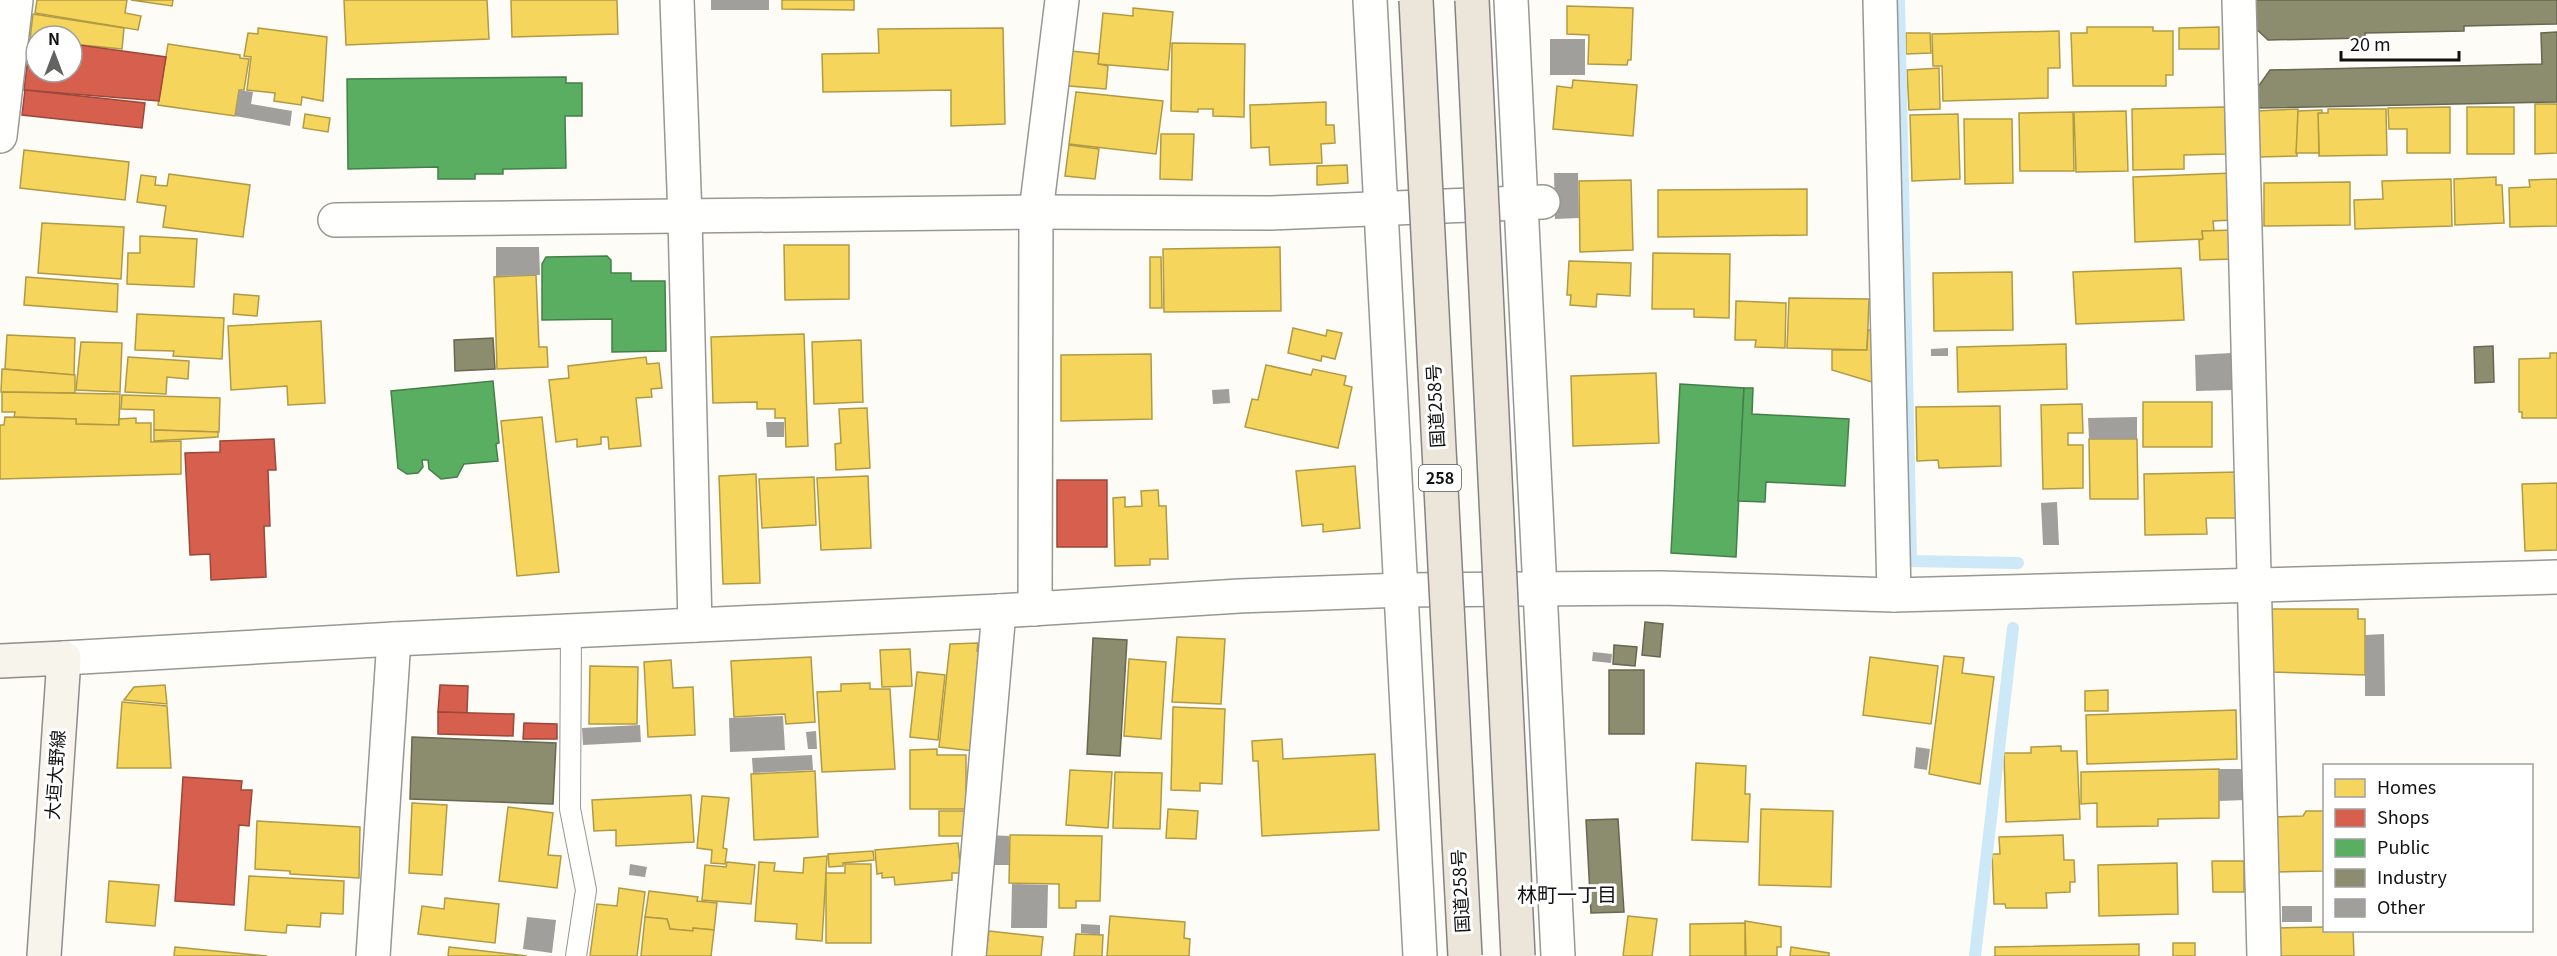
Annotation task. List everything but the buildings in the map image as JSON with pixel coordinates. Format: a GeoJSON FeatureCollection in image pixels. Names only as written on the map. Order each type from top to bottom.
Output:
{"type":"FeatureCollection","features":[{"type":"Feature","properties":{"kind":"highway","name":"国道258号"},"geometry":{"type":"LineString","coordinates":[[1416,0],[1465,956]]}},
{"type":"Feature","properties":{"kind":"highway"},"geometry":{"type":"LineString","coordinates":[[1472,0],[1518,956]]}},
{"type":"Feature","properties":{"kind":"main road"},"geometry":{"type":"LineString","coordinates":[[0,661],[64,658]]}},
{"type":"Feature","properties":{"kind":"main road","name":"大垣大野線"},"geometry":{"type":"LineString","coordinates":[[44,956],[64,658]]}},
{"type":"Feature","properties":{"kind":"street"},"geometry":{"type":"LineString","coordinates":[[0,136],[16,0]]}},
{"type":"Feature","properties":{"kind":"street"},"geometry":{"type":"LineString","coordinates":[[676,0],[685,217],[695,625]]}},
{"type":"Feature","properties":{"kind":"street"},"geometry":{"type":"LineString","coordinates":[[1035,609],[1036,212],[1062,0]]}},
{"type":"Feature","properties":{"kind":"street"},"geometry":{"type":"LineString","coordinates":[[1370,0],[1379,208],[1403,590],[1420,956]]}},
{"type":"Feature","properties":{"kind":"street"},"geometry":{"type":"LineString","coordinates":[[1511,0],[1532,202],[1540,589],[1558,956]]}},
{"type":"Feature","properties":{"kind":"street"},"geometry":{"type":"LineString","coordinates":[[1880,0],[1894,595]]}},
{"type":"Feature","properties":{"kind":"street"},"geometry":{"type":"LineString","coordinates":[[2239,0],[2264,956]]}},
{"type":"Feature","properties":{"kind":"street"},"geometry":{"type":"LineString","coordinates":[[335,220],[1036,212],[1270,213],[1532,202]]}},
{"type":"Feature","properties":{"kind":"street"},"geometry":{"type":"LineString","coordinates":[[64,658],[394,639],[999,611],[1239,596],[1403,590],[1661,588],[1894,595],[2557,578]]}},
{"type":"Feature","properties":{"kind":"street"},"geometry":{"type":"LineString","coordinates":[[969,956],[999,611]]}},
{"type":"Feature","properties":{"kind":"street"},"geometry":{"type":"LineString","coordinates":[[373,956],[394,639]]}},
{"type":"Feature","properties":{"kind":"street"},"geometry":{"type":"LineString","coordinates":[[0,656],[0,661]]}},
{"type":"Feature","properties":{"kind":"lane"},"geometry":{"type":"LineString","coordinates":[[571,631],[570,809],[586,890],[576,956]]}},
{"type":"Feature","properties":{"kind":"waterway"},"geometry":{"type":"LineString","coordinates":[[1899,0],[1911,561],[2018,563]]}},
{"type":"Feature","properties":{"kind":"waterway"},"geometry":{"type":"LineString","coordinates":[[1975,956],[2013,628]]}},
{"type":"Feature","properties":{"kind":"district","name":"林町一丁目"},"geometry":{"type":"Point","coordinates":[1567,895]}}]}
